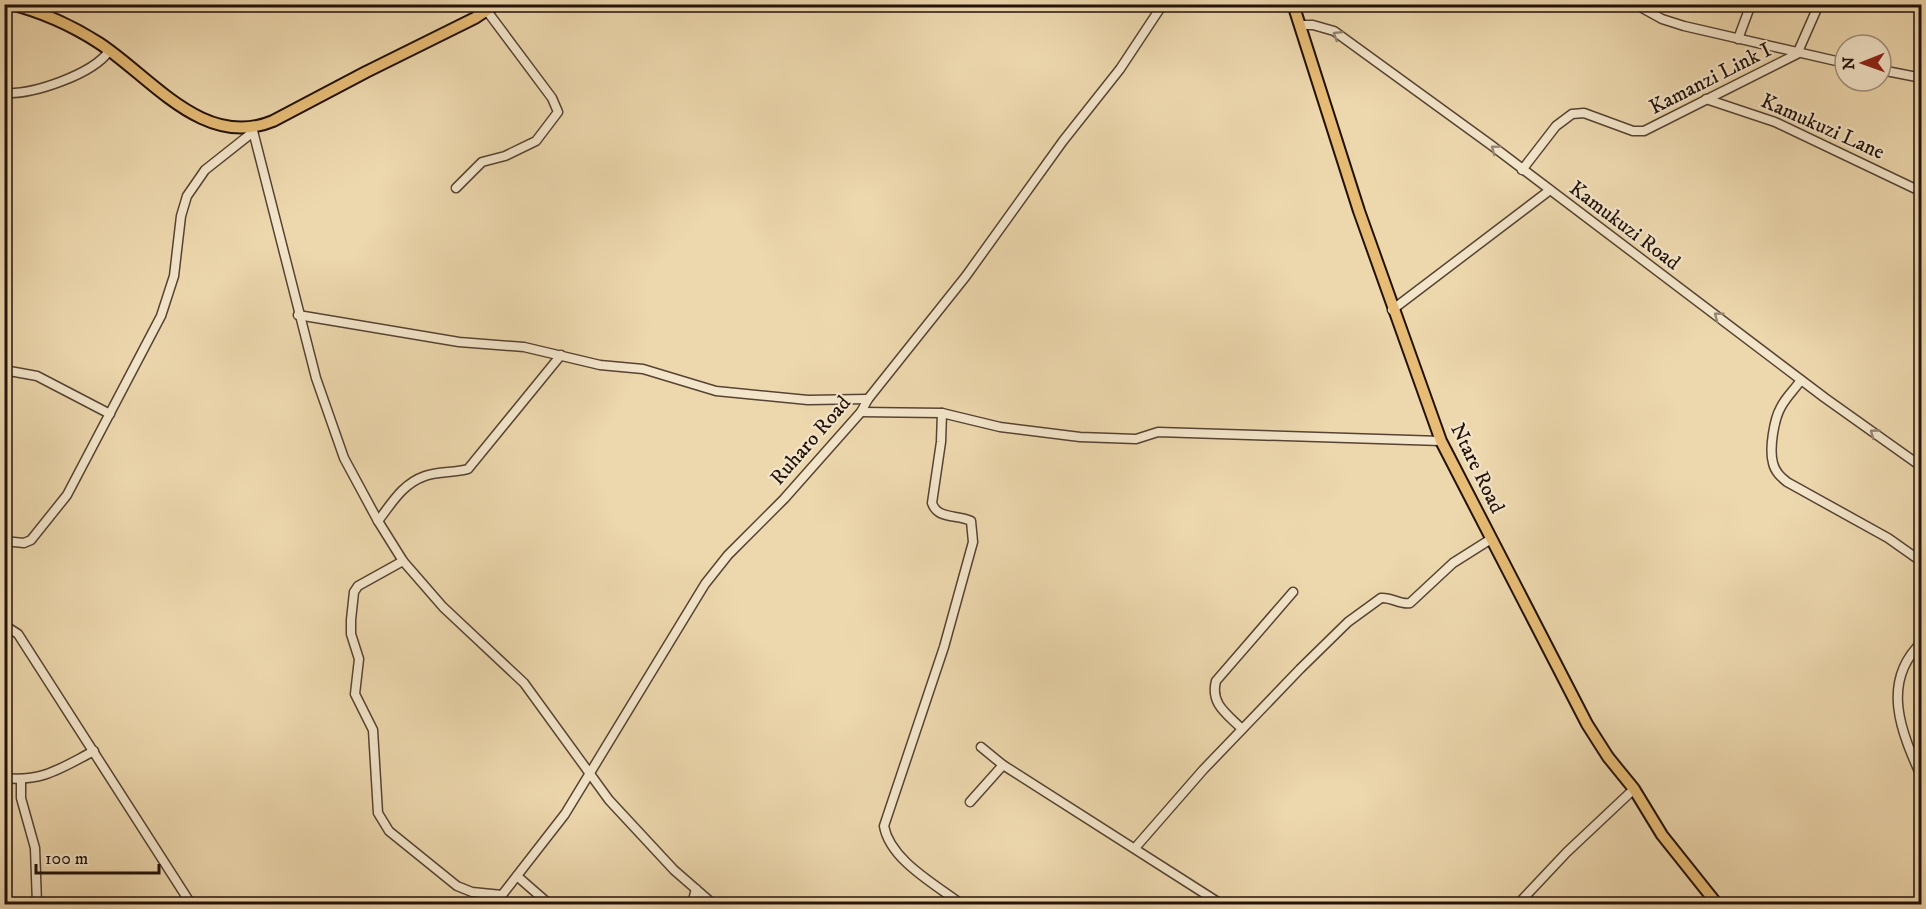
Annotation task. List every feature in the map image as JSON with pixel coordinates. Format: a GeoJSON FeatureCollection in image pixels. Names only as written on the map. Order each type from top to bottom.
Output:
{"type":"FeatureCollection","features":[{"type":"Feature","properties":{"kind":"main road"},"geometry":{"type":"LineString","coordinates":[[10,4],[57,20],[109,51],[205,122],[230,129],[253,129],[273,122],[492,8]]}},
{"type":"Feature","properties":{"kind":"main road","name":"Ntare Road"},"geometry":{"type":"LineString","coordinates":[[1293,4],[1302,25],[1359,212],[1392,310],[1441,441],[1471,495],[1491,539],[1587,724],[1608,757],[1634,789],[1662,835],[1717,904]]}},
{"type":"Feature","properties":{"kind":"street","name":"Ruharo Road"},"geometry":{"type":"LineString","coordinates":[[495,904],[552,832],[716,569],[861,412],[868,399],[966,276],[1062,141],[1120,69],[1163,4]]}},
{"type":"Feature","properties":{"kind":"street"},"geometry":{"type":"LineString","coordinates":[[1635,4],[1674,24],[1833,61]]}},
{"type":"Feature","properties":{"kind":"street"},"geometry":{"type":"LineString","coordinates":[[1738,39],[1751,4]]}},
{"type":"Feature","properties":{"kind":"street"},"geometry":{"type":"LineString","coordinates":[[1797,54],[1819,4]]}},
{"type":"Feature","properties":{"kind":"street"},"geometry":{"type":"LineString","coordinates":[[456,188],[482,162],[506,156],[536,141],[558,112],[552,98],[492,8]]}},
{"type":"Feature","properties":{"kind":"street","name":"Kamukuzi Road"},"geometry":{"type":"LineString","coordinates":[[1302,25],[1313,24],[1334,32],[1550,190],[1801,380],[1922,467]]}},
{"type":"Feature","properties":{"kind":"street"},"geometry":{"type":"LineString","coordinates":[[4,93],[39,90],[94,67],[109,51]]}},
{"type":"Feature","properties":{"kind":"street","name":"Kamanzi Link I"},"geometry":{"type":"LineString","coordinates":[[1522,170],[1566,117],[1584,113],[1633,131],[1644,131],[1797,54]]}},
{"type":"Feature","properties":{"kind":"street"},"geometry":{"type":"LineString","coordinates":[[1893,72],[1922,78]]}},
{"type":"Feature","properties":{"kind":"street","name":"Kamukuzi Lane"},"geometry":{"type":"LineString","coordinates":[[1706,99],[1775,122],[1922,192]]}},
{"type":"Feature","properties":{"kind":"street"},"geometry":{"type":"LineString","coordinates":[[4,541],[24,543],[30,540],[54,515],[81,472],[161,316],[174,276],[181,216],[186,196],[206,170],[253,129],[298,315],[344,458],[378,521],[403,561],[443,607],[524,682],[578,756],[589,775],[637,832],[674,870],[713,904]]}},
{"type":"Feature","properties":{"kind":"street"},"geometry":{"type":"LineString","coordinates":[[1392,310],[1550,190]]}},
{"type":"Feature","properties":{"kind":"street"},"geometry":{"type":"LineString","coordinates":[[298,315],[466,343],[524,347],[600,365],[643,369],[716,391],[808,400],[868,399]]}},
{"type":"Feature","properties":{"kind":"street"},"geometry":{"type":"LineString","coordinates":[[378,521],[399,491],[410,483],[426,476],[468,469],[561,355]]}},
{"type":"Feature","properties":{"kind":"street"},"geometry":{"type":"LineString","coordinates":[[4,370],[36,376],[110,414]]}},
{"type":"Feature","properties":{"kind":"street"},"geometry":{"type":"LineString","coordinates":[[1801,380],[1781,406],[1777,417],[1772,463],[1777,473],[1787,482],[1888,538],[1922,562]]}},
{"type":"Feature","properties":{"kind":"street"},"geometry":{"type":"LineString","coordinates":[[861,412],[942,412],[1000,427],[1080,437],[1136,440],[1158,432],[1441,441]]}},
{"type":"Feature","properties":{"kind":"street"},"geometry":{"type":"LineString","coordinates":[[942,412],[941,442],[932,503],[938,512],[946,516],[971,521],[973,542],[944,646],[884,826],[886,839],[905,860],[961,904]]}},
{"type":"Feature","properties":{"kind":"street"},"geometry":{"type":"LineString","coordinates":[[1135,848],[1242,729],[1332,637],[1381,598],[1388,597],[1404,604],[1410,603],[1453,563],[1491,539]]}},
{"type":"Feature","properties":{"kind":"street"},"geometry":{"type":"LineString","coordinates":[[403,561],[358,586],[354,592],[351,620],[351,634],[359,659],[355,694],[373,730],[378,813],[389,831],[457,886],[472,892],[502,894]]}},
{"type":"Feature","properties":{"kind":"street"},"geometry":{"type":"LineString","coordinates":[[1242,729],[1216,704],[1214,697],[1216,681],[1293,592]]}},
{"type":"Feature","properties":{"kind":"street"},"geometry":{"type":"LineString","coordinates":[[4,625],[18,634],[191,904]]}},
{"type":"Feature","properties":{"kind":"street"},"geometry":{"type":"LineString","coordinates":[[1922,642],[1901,668],[1897,704],[1912,755],[1922,778]]}},
{"type":"Feature","properties":{"kind":"street"},"geometry":{"type":"LineString","coordinates":[[981,747],[1003,765],[1221,904]]}},
{"type":"Feature","properties":{"kind":"street"},"geometry":{"type":"LineString","coordinates":[[4,778],[47,776],[94,750]]}},
{"type":"Feature","properties":{"kind":"street"},"geometry":{"type":"LineString","coordinates":[[970,802],[1003,765]]}},
{"type":"Feature","properties":{"kind":"street"},"geometry":{"type":"LineString","coordinates":[[21,779],[21,798],[34,836],[37,904]]}},
{"type":"Feature","properties":{"kind":"street"},"geometry":{"type":"LineString","coordinates":[[1518,904],[1567,852],[1634,789]]}},
{"type":"Feature","properties":{"kind":"street"},"geometry":{"type":"LineString","coordinates":[[516,876],[549,904]]}},
{"type":"Feature","properties":{"kind":"street"},"geometry":{"type":"LineString","coordinates":[[692,904],[696,889]]}}]}
